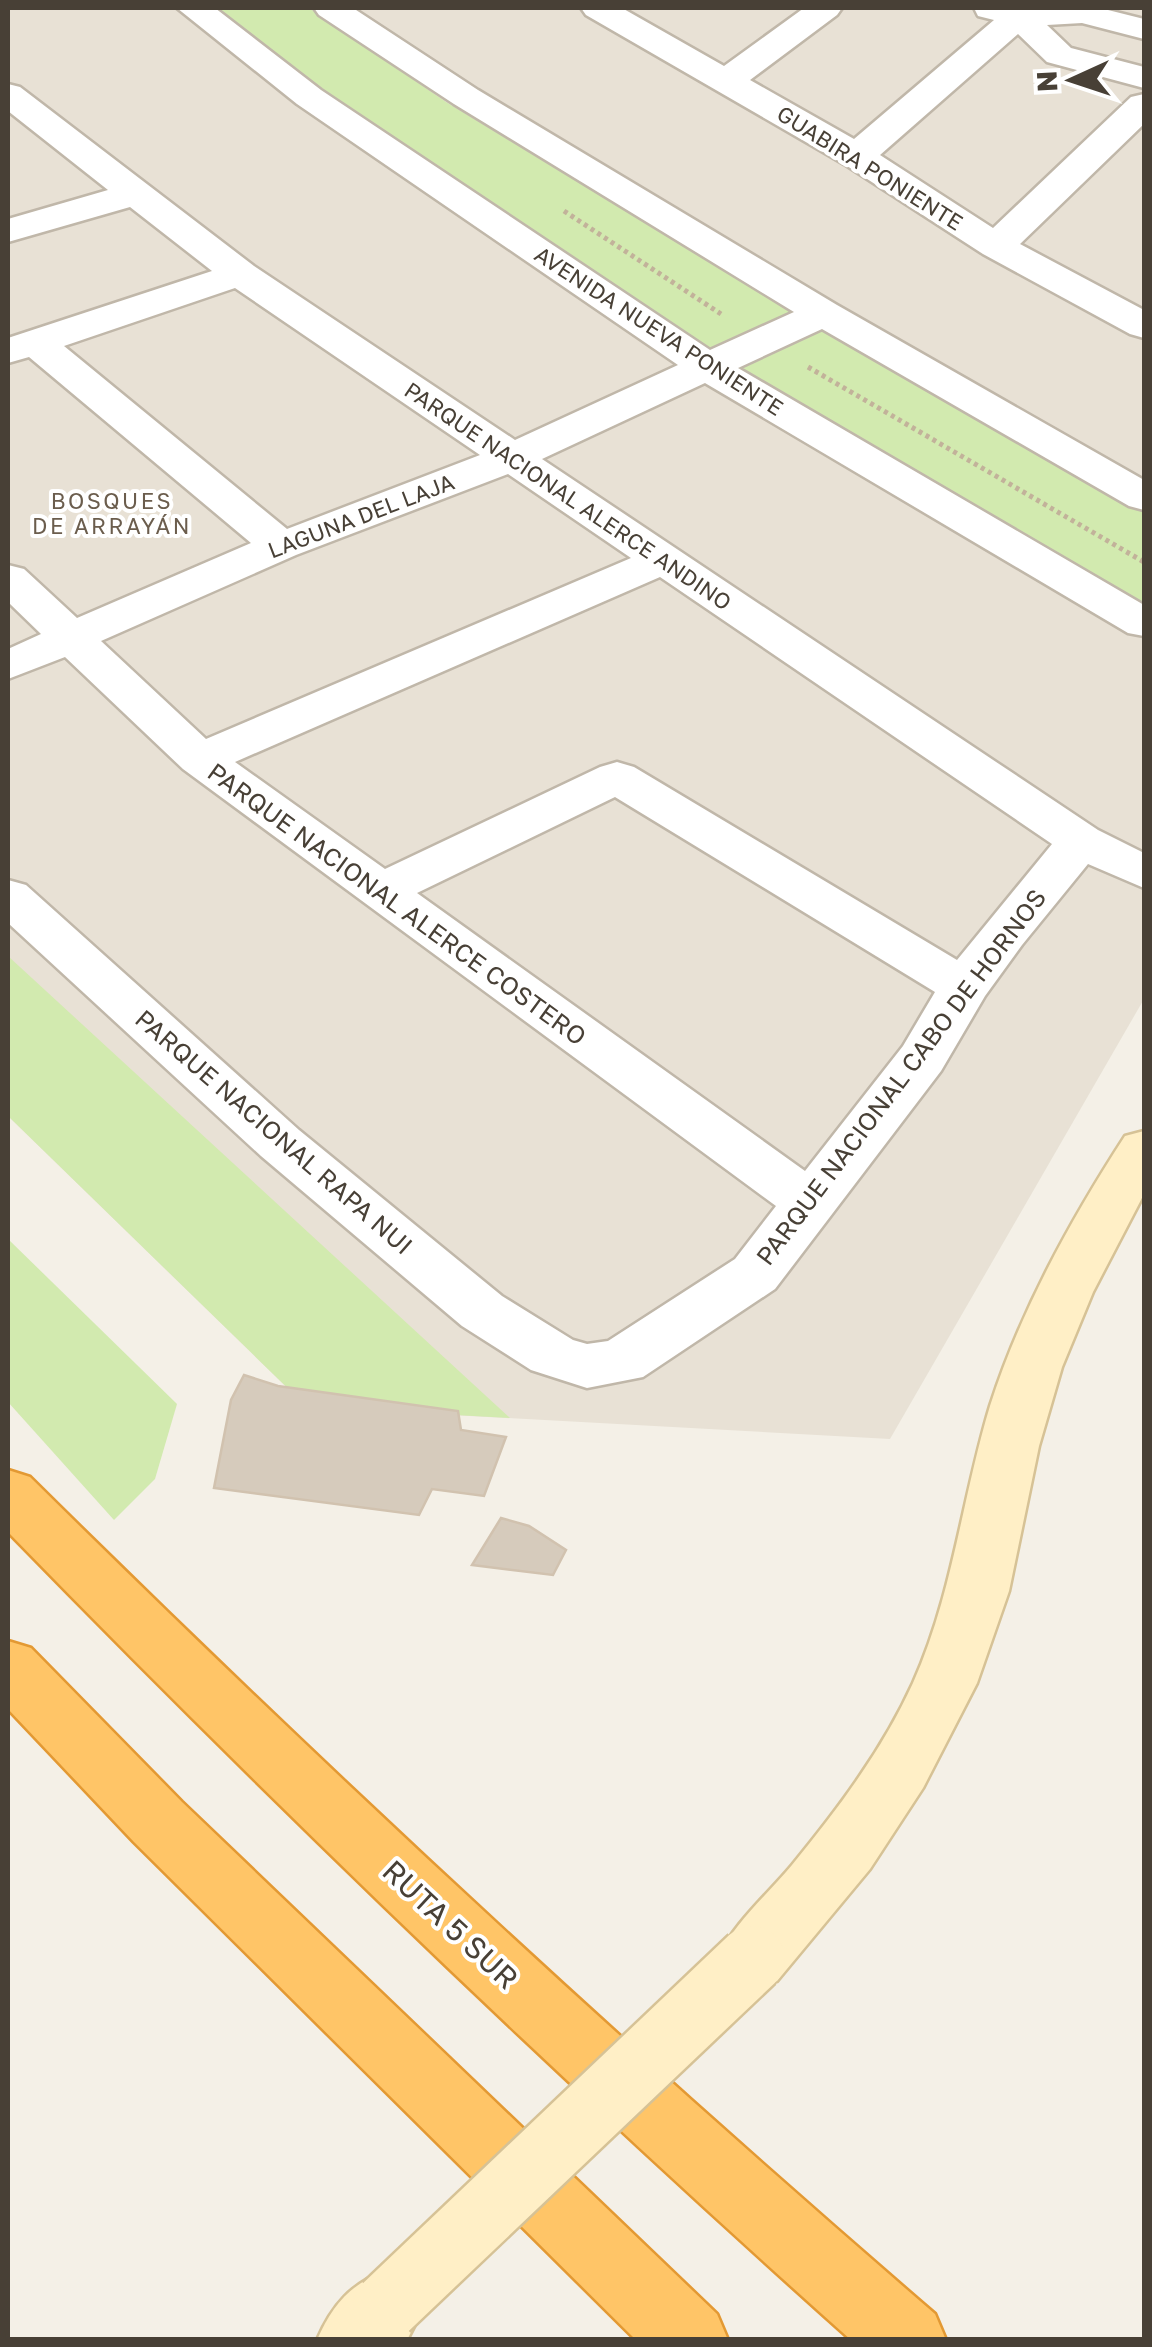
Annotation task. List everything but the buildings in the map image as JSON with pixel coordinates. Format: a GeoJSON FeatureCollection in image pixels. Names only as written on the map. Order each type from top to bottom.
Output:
{"type":"FeatureCollection","features":[{"type":"Feature","properties":{"kind":"highway","name":"RUTA 5 SUR"},"geometry":{"type":"LineString","coordinates":[[8,1494],[194,1682],[478,1954],[908,2340]]}},
{"type":"Feature","properties":{"kind":"highway"},"geometry":{"type":"LineString","coordinates":[[8,1667],[158,1822],[690,2340]]}},
{"type":"Feature","properties":{"kind":"main road"},"geometry":{"type":"LineString","coordinates":[[371,2323],[752,1959],[811,1896],[862,1830],[937,1701],[964,1637],[1029,1379],[1081,1256],[1144,1150]]}},
{"type":"Feature","properties":{"kind":"street","name":"AVENIDA NUEVA PONIENTE"},"geometry":{"type":"LineString","coordinates":[[194,8],[309,97],[706,366],[1144,623]]}},
{"type":"Feature","properties":{"kind":"street"},"geometry":{"type":"LineString","coordinates":[[331,8],[466,98],[822,313],[1144,497]]}},
{"type":"Feature","properties":{"kind":"street","name":"GUABIRA PONIENTE"},"geometry":{"type":"LineString","coordinates":[[598,8],[857,156],[996,246],[1144,326]]}},
{"type":"Feature","properties":{"kind":"street"},"geometry":{"type":"LineString","coordinates":[[726,81],[826,8]]}},
{"type":"Feature","properties":{"kind":"street"},"geometry":{"type":"LineString","coordinates":[[983,8],[1082,13],[1144,29]]}},
{"type":"Feature","properties":{"kind":"street"},"geometry":{"type":"LineString","coordinates":[[1023,12],[1060,55],[1144,78]]}},
{"type":"Feature","properties":{"kind":"street"},"geometry":{"type":"LineString","coordinates":[[857,156],[1023,12]]}},
{"type":"Feature","properties":{"kind":"street","name":"PARQUE NACIONAL ALERCE ANDINO"},"geometry":{"type":"LineString","coordinates":[[8,94],[240,274],[1081,842],[1144,872]]}},
{"type":"Feature","properties":{"kind":"street"},"geometry":{"type":"LineString","coordinates":[[996,246],[1144,105]]}},
{"type":"Feature","properties":{"kind":"street"},"geometry":{"type":"LineString","coordinates":[[8,231],[134,194]]}},
{"type":"Feature","properties":{"kind":"street"},"geometry":{"type":"LineString","coordinates":[[21,346],[240,274]]}},
{"type":"Feature","properties":{"kind":"street","name":"LAGUNA DEL LAJA"},"geometry":{"type":"LineString","coordinates":[[8,665],[280,546],[510,458],[822,313]]}},
{"type":"Feature","properties":{"kind":"street"},"geometry":{"type":"LineString","coordinates":[[21,346],[280,546]]}},
{"type":"Feature","properties":{"kind":"street"},"geometry":{"type":"LineString","coordinates":[[200,759],[663,560]]}},
{"type":"Feature","properties":{"kind":"street","name":"PARQUE NACIONAL ALERCE COSTERO"},"geometry":{"type":"LineString","coordinates":[[8,578],[200,759],[809,1202]]}},
{"type":"Feature","properties":{"kind":"street"},"geometry":{"type":"LineString","coordinates":[[378,892],[617,776],[964,988]]}},
{"type":"Feature","properties":{"kind":"street","name":"PARQUE NACIONAL CABO DE HORNOS"},"geometry":{"type":"LineString","coordinates":[[552,1355],[588,1366],[622,1362],[755,1274],[922,1058],[964,988],[1004,933],[1081,842]]}},
{"type":"Feature","properties":{"kind":"street","name":"PARQUE NACIONAL RAPA NUI"},"geometry":{"type":"LineString","coordinates":[[8,896],[280,1144],[482,1311],[552,1355]]}},
{"type":"Feature","properties":{"kind":"shaded area"},"geometry":{"type":"Polygon","coordinates":[[[8,8],[1144,8],[1144,999],[890,1439],[307,1407],[8,1116],[8,8]]]}},
{"type":"Feature","properties":{"kind":"green space"},"geometry":{"type":"Polygon","coordinates":[[[212,8],[309,8],[446,102],[824,331],[1144,512],[1144,609],[786,398],[551,249],[323,91],[212,8]]]}},
{"type":"Feature","properties":{"kind":"green space"},"geometry":{"type":"Polygon","coordinates":[[[8,956],[510,1418],[307,1407],[8,1116],[8,956]]]}},
{"type":"Feature","properties":{"kind":"green space"},"geometry":{"type":"Polygon","coordinates":[[[8,1239],[177,1404],[155,1479],[114,1520],[8,1402],[8,1239]]]}},
{"type":"Feature","properties":{"kind":"district","name":"BOSQUES DE ARRAYÁN"},"geometry":{"type":"Point","coordinates":[112,514]}}]}
